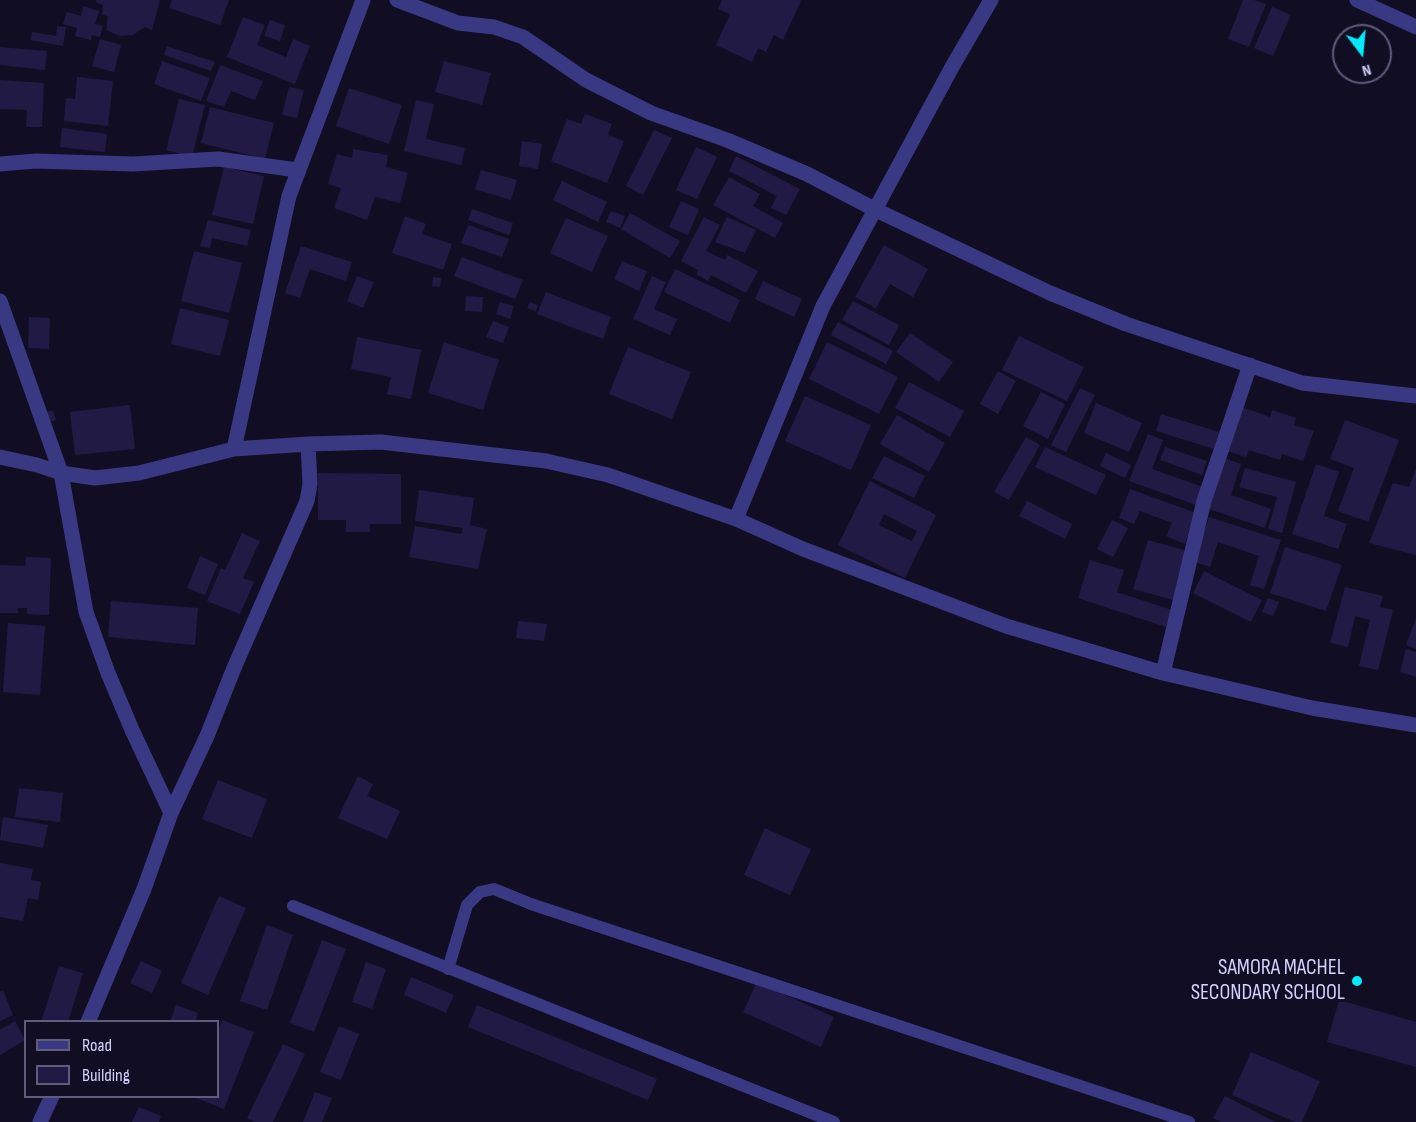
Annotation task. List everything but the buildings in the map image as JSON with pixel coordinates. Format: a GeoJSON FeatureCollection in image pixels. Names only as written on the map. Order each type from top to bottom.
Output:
{"type":"FeatureCollection","features":[{"type":"Feature","properties":{"kind":"street"},"geometry":{"type":"LineString","coordinates":[[234,449],[274,256],[289,196],[363,0]]}},
{"type":"Feature","properties":{"kind":"street"},"geometry":{"type":"LineString","coordinates":[[397,0],[458,23],[495,27],[523,37],[585,80],[651,113],[727,140],[807,174],[876,210],[1050,293],[1126,324],[1302,383],[1416,396]]}},
{"type":"Feature","properties":{"kind":"street"},"geometry":{"type":"LineString","coordinates":[[736,519],[823,306],[952,67],[991,0]]}},
{"type":"Feature","properties":{"kind":"street"},"geometry":{"type":"LineString","coordinates":[[1357,0],[1416,27]]}},
{"type":"Feature","properties":{"kind":"street"},"geometry":{"type":"LineString","coordinates":[[0,164],[36,161],[133,164],[218,159],[297,170]]}},
{"type":"Feature","properties":{"kind":"street"},"geometry":{"type":"LineString","coordinates":[[0,301],[62,473],[86,612],[132,730],[171,813]]}},
{"type":"Feature","properties":{"kind":"street"},"geometry":{"type":"LineString","coordinates":[[1163,673],[1204,501],[1250,365]]}},
{"type":"Feature","properties":{"kind":"street"},"geometry":{"type":"LineString","coordinates":[[0,457],[62,473],[95,478],[119,477],[234,449],[308,444],[381,442],[546,461],[608,475],[736,519],[803,549],[1006,626],[1163,673],[1312,708],[1416,725]]}},
{"type":"Feature","properties":{"kind":"street"},"geometry":{"type":"LineString","coordinates":[[89,1020],[144,889],[171,813],[207,736],[307,501],[310,484],[308,444]]}},
{"type":"Feature","properties":{"kind":"street"},"geometry":{"type":"LineString","coordinates":[[40,1122],[51,1098]]}},
{"type":"Feature","properties":{"kind":"lane"},"geometry":{"type":"LineString","coordinates":[[448,969],[467,906],[480,892],[494,889],[531,904],[1189,1122]]}},
{"type":"Feature","properties":{"kind":"lane"},"geometry":{"type":"LineString","coordinates":[[293,906],[834,1122]]}},
{"type":"Feature","properties":{"kind":"place","name":"SAMORA MACHEL SECONDARY SCHOOL"},"geometry":{"type":"Point","coordinates":[1357,981]}}]}
